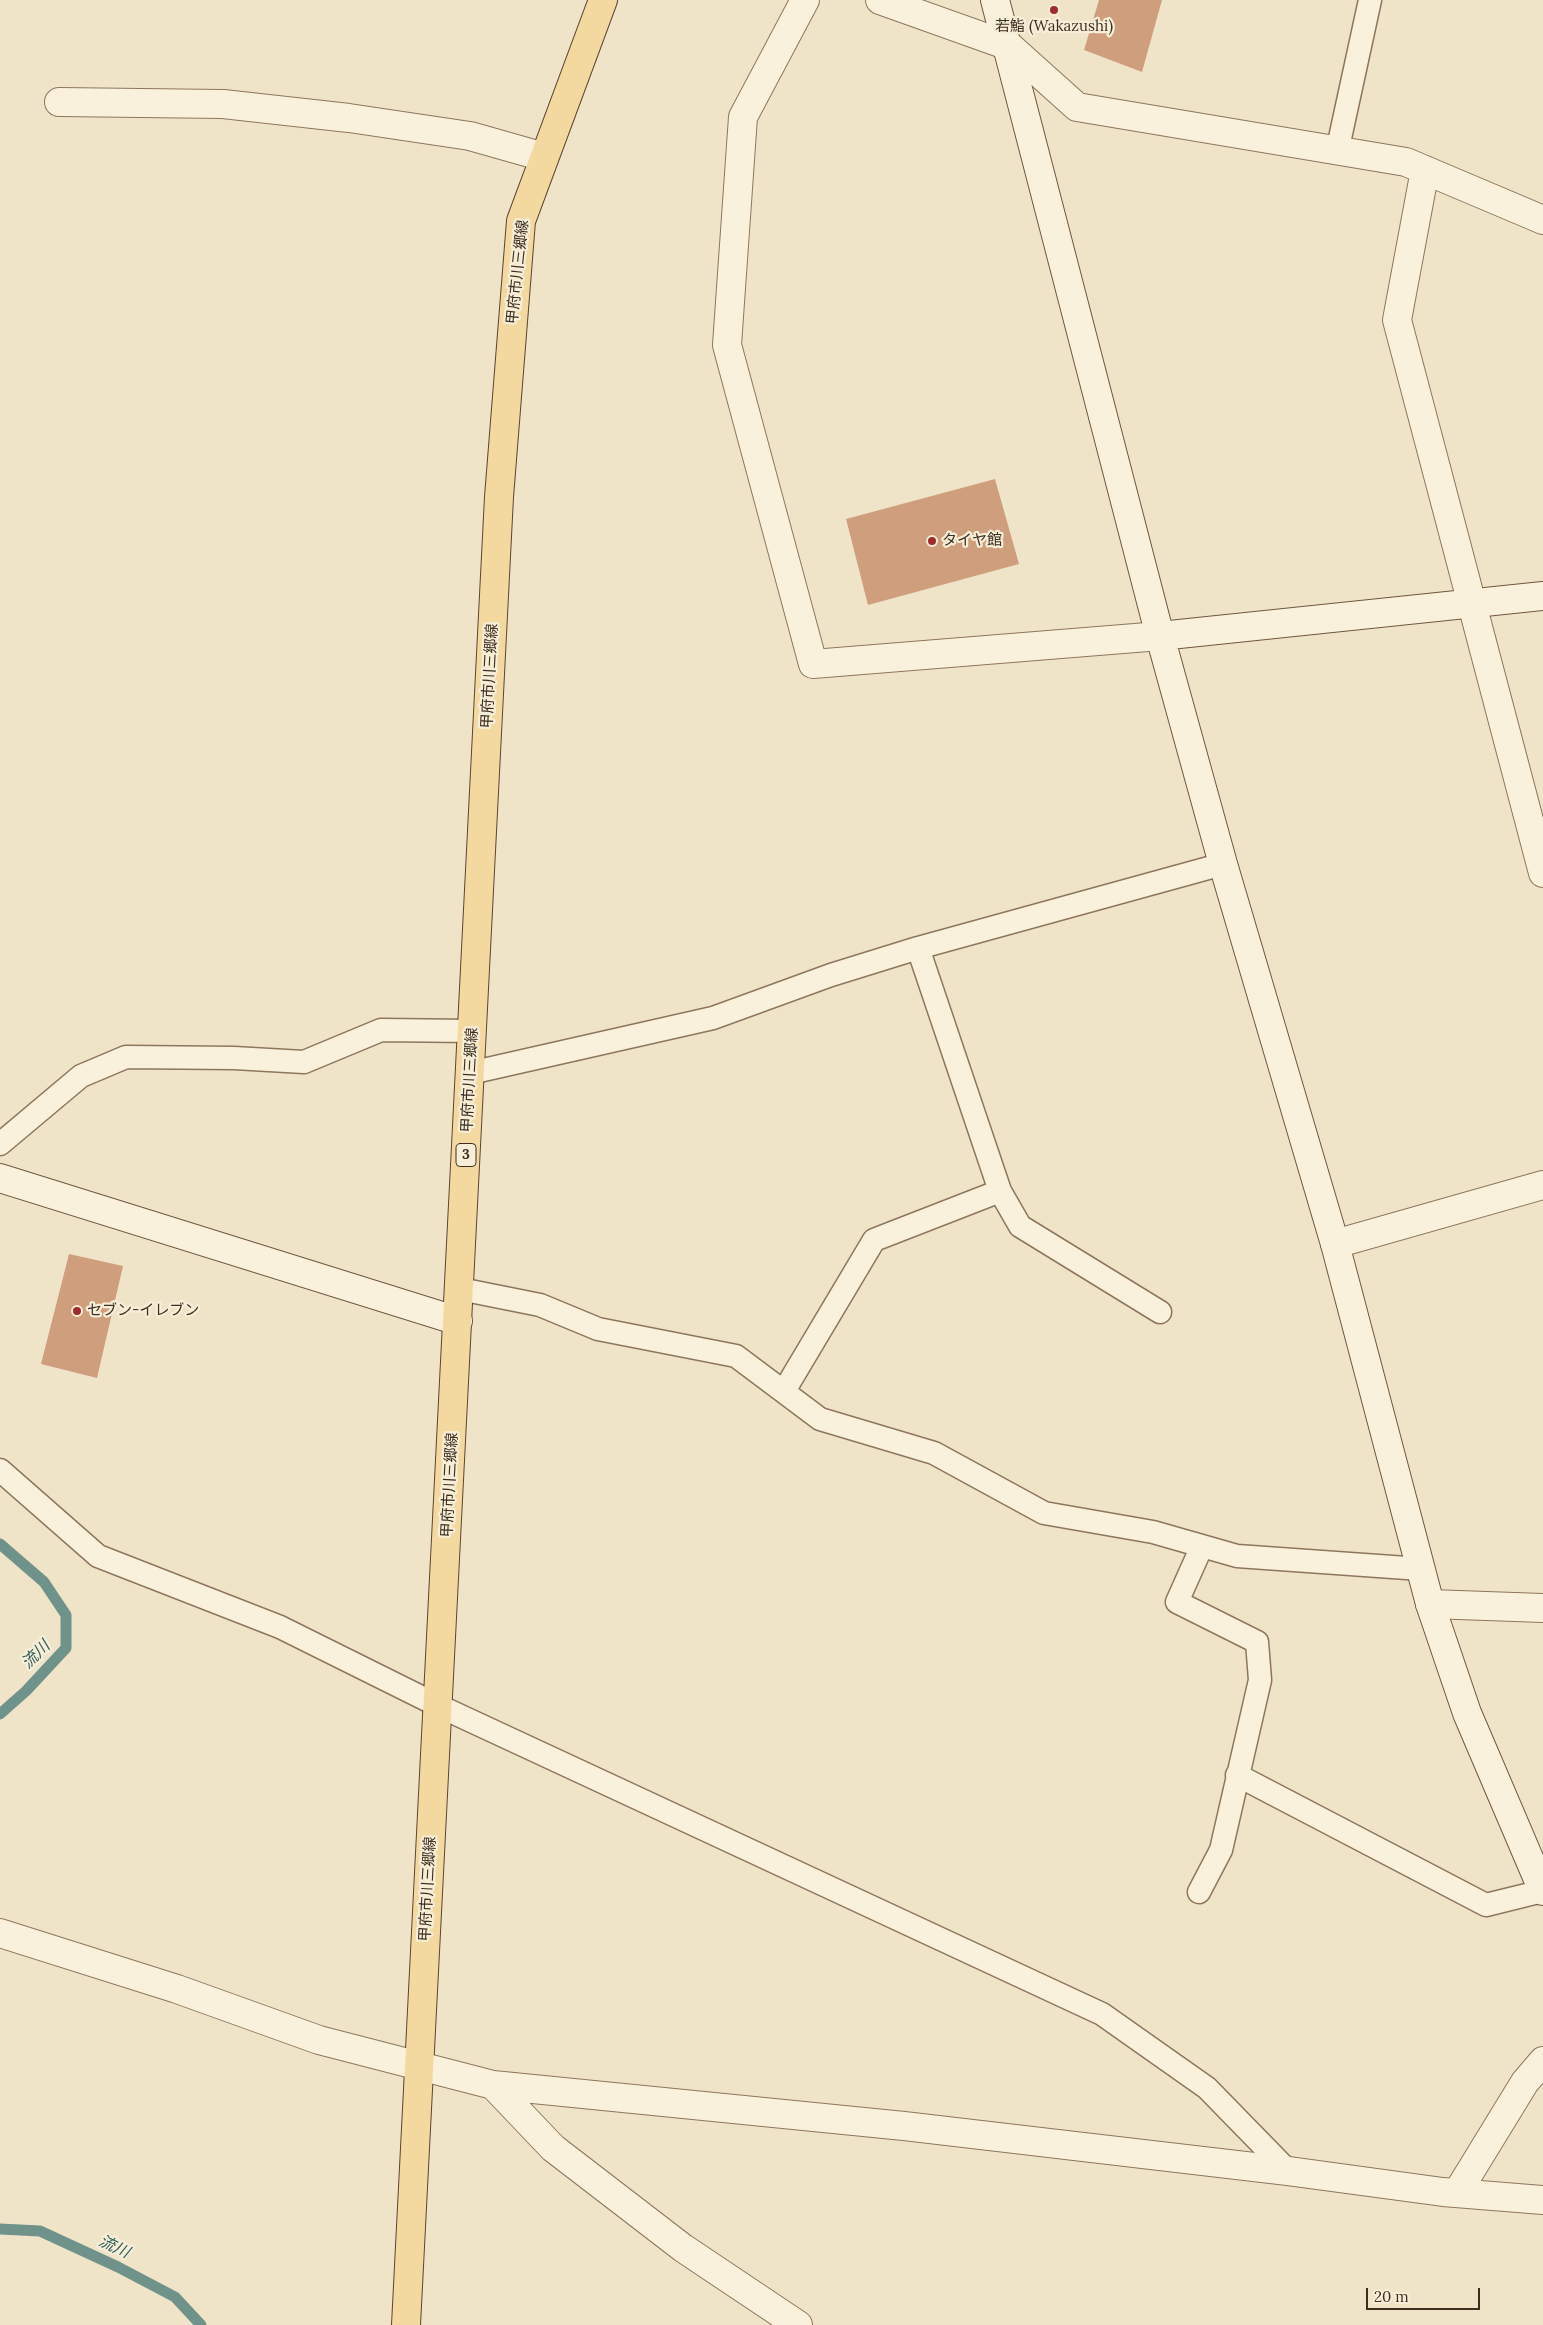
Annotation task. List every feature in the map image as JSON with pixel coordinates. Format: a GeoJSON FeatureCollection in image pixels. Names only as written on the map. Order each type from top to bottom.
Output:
{"type":"FeatureCollection","features":[{"type":"Feature","properties":{"kind":"main road","name":"甲府市川三郷線"},"geometry":{"type":"LineString","coordinates":[[406,2325],[473,1031],[498,497],[521,221],[603,0]]}},
{"type":"Feature","properties":{"kind":"street"},"geometry":{"type":"LineString","coordinates":[[805,0],[744,117],[726,345],[813,664],[1160,636],[1543,596]]}},
{"type":"Feature","properties":{"kind":"street"},"geometry":{"type":"LineString","coordinates":[[880,0],[1009,46],[1077,107],[1337,152],[1406,162],[1543,220]]}},
{"type":"Feature","properties":{"kind":"street"},"geometry":{"type":"LineString","coordinates":[[995,0],[1009,46],[1160,636],[1223,864],[1336,1244],[1430,1604],[1467,1713],[1543,1891]]}},
{"type":"Feature","properties":{"kind":"street"},"geometry":{"type":"LineString","coordinates":[[58,102],[223,104],[320,114],[470,136],[544,157]]}},
{"type":"Feature","properties":{"kind":"street"},"geometry":{"type":"LineString","coordinates":[[1425,170],[1397,320],[1543,872]]}},
{"type":"Feature","properties":{"kind":"street"},"geometry":{"type":"LineString","coordinates":[[0,1178],[458,1321]]}},
{"type":"Feature","properties":{"kind":"street"},"geometry":{"type":"LineString","coordinates":[[1336,1244],[1543,1186]]}},
{"type":"Feature","properties":{"kind":"street"},"geometry":{"type":"LineString","coordinates":[[1430,1604],[1543,1608]]}},
{"type":"Feature","properties":{"kind":"street"},"geometry":{"type":"LineString","coordinates":[[0,1933],[177,1989],[319,2040],[420,2068],[493,2085],[904,2126],[1288,2171],[1457,2193],[1543,2200]]}},
{"type":"Feature","properties":{"kind":"street"},"geometry":{"type":"LineString","coordinates":[[1457,2193],[1525,2082],[1543,2061]]}},
{"type":"Feature","properties":{"kind":"street"},"geometry":{"type":"LineString","coordinates":[[493,2085],[553,2148],[683,2248],[798,2325]]}},
{"type":"Feature","properties":{"kind":"lane"},"geometry":{"type":"LineString","coordinates":[[1337,152],[1370,0]]}},
{"type":"Feature","properties":{"kind":"lane"},"geometry":{"type":"LineString","coordinates":[[470,1073],[714,1018],[831,975],[918,948],[1223,864]]}},
{"type":"Feature","properties":{"kind":"lane"},"geometry":{"type":"LineString","coordinates":[[918,948],[1000,1191],[1020,1226],[1160,1312]]}},
{"type":"Feature","properties":{"kind":"lane"},"geometry":{"type":"LineString","coordinates":[[0,1144],[81,1076],[126,1057],[304,1062],[381,1030],[473,1031]]}},
{"type":"Feature","properties":{"kind":"lane"},"geometry":{"type":"LineString","coordinates":[[784,1391],[874,1240],[1000,1191]]}},
{"type":"Feature","properties":{"kind":"lane"},"geometry":{"type":"LineString","coordinates":[[460,1289],[540,1305],[598,1329],[736,1356],[820,1419],[934,1453],[1044,1513],[1153,1532],[1237,1556],[1421,1568]]}},
{"type":"Feature","properties":{"kind":"lane"},"geometry":{"type":"LineString","coordinates":[[0,1470],[98,1556],[280,1627],[439,1706],[1102,2014],[1207,2088],[1288,2171]]}},
{"type":"Feature","properties":{"kind":"lane"},"geometry":{"type":"LineString","coordinates":[[1199,1892],[1221,1850],[1260,1680],[1257,1642],[1177,1602],[1202,1546]]}},
{"type":"Feature","properties":{"kind":"lane"},"geometry":{"type":"LineString","coordinates":[[1237,1775],[1486,1905],[1543,1891]]}},
{"type":"Feature","properties":{"kind":"building"},"geometry":{"type":"Polygon","coordinates":[[[1099,0],[1162,0],[1142,72],[1084,50],[1099,0]]]}},
{"type":"Feature","properties":{"kind":"building","name":"タイヤ館"},"geometry":{"type":"Polygon","coordinates":[[[995,479],[1019,564],[868,605],[846,519],[995,479]]]}},
{"type":"Feature","properties":{"kind":"building"},"geometry":{"type":"Polygon","coordinates":[[[69,1254],[123,1266],[97,1378],[41,1364],[69,1254]]]}},
{"type":"Feature","properties":{"kind":"waterway","name":"流川"},"geometry":{"type":"LineString","coordinates":[[0,1544],[44,1582],[66,1615],[66,1648],[26,1691],[0,1714]]}},
{"type":"Feature","properties":{"kind":"waterway","name":"流川"},"geometry":{"type":"LineString","coordinates":[[0,2229],[40,2231],[118,2267],[175,2297],[201,2325]]}},
{"type":"Feature","properties":{"kind":"place","name":"若鮨 (Wakazushi)"},"geometry":{"type":"Point","coordinates":[1054,10]}},
{"type":"Feature","properties":{"kind":"place","name":"タイヤ館"},"geometry":{"type":"Point","coordinates":[932,541]}},
{"type":"Feature","properties":{"kind":"place","name":"セブン-イレブン"},"geometry":{"type":"Point","coordinates":[77,1311]}}]}
